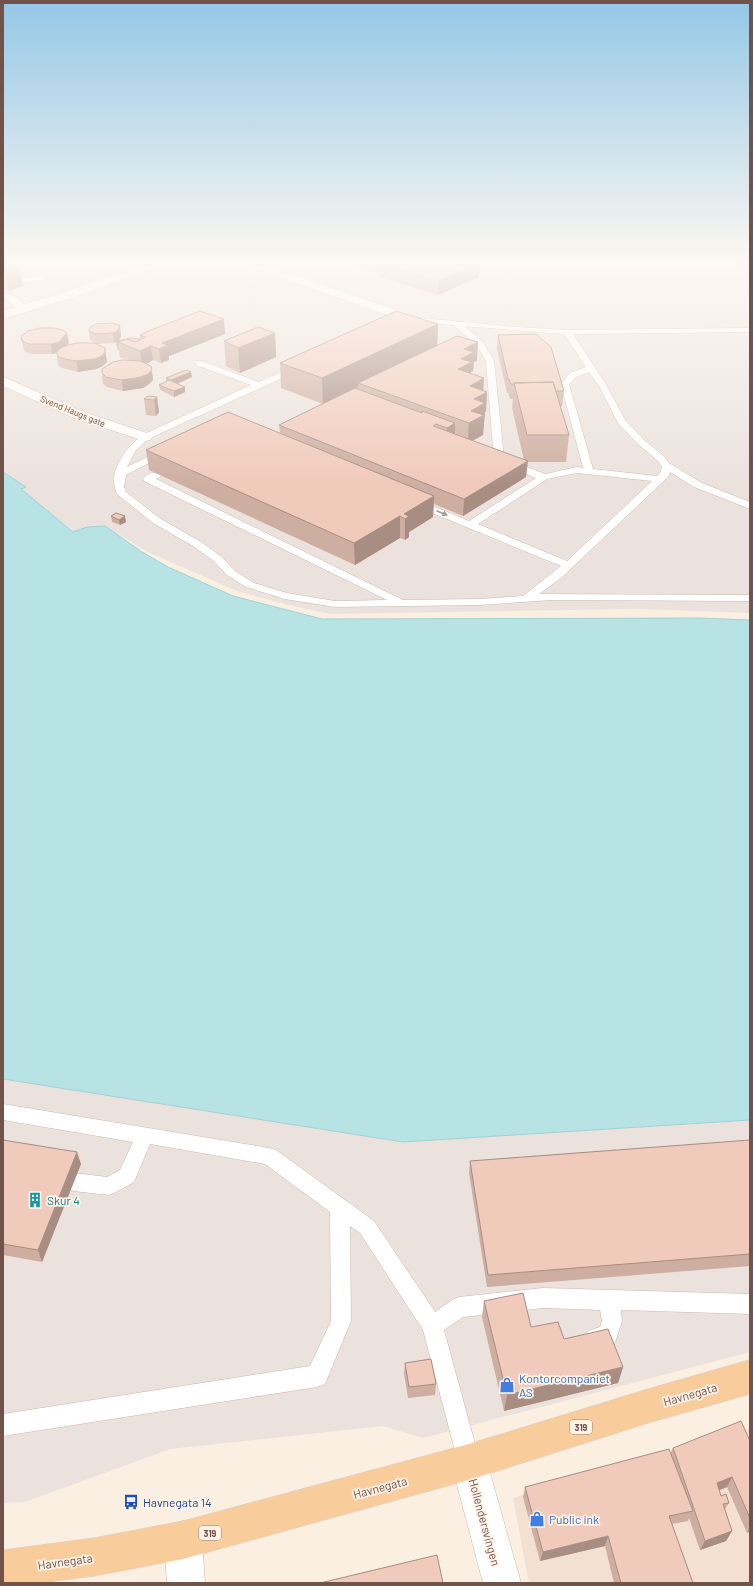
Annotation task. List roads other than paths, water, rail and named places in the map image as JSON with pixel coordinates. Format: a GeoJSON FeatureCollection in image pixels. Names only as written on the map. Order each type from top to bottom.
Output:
{"type":"FeatureCollection","features":[{"type":"Feature","properties":{"kind":"main road","name":"Havnegata"},"geometry":{"type":"LineString","coordinates":[[3,1569],[94,1557],[183,1540],[469,1462],[648,1406],[750,1377]]}},
{"type":"Feature","properties":{"kind":"street","name":"Svend Haugs gate"},"geometry":{"type":"LineString","coordinates":[[3,381],[79,415],[145,437]]}},
{"type":"Feature","properties":{"kind":"street","name":"Hollendersvingen"},"geometry":{"type":"LineString","coordinates":[[469,1462],[502,1583]]}},
{"type":"Feature","properties":{"kind":"street"},"geometry":{"type":"LineString","coordinates":[[183,1540],[186,1583]]}},
{"type":"Feature","properties":{"kind":"lane"},"geometry":{"type":"LineString","coordinates":[[474,339],[479,343],[490,361],[499,460],[544,477]]}},
{"type":"Feature","properties":{"kind":"lane"},"geometry":{"type":"LineString","coordinates":[[572,339],[603,386],[621,421],[641,442],[662,459],[666,465],[698,485],[750,506]]}},
{"type":"Feature","properties":{"kind":"lane"},"geometry":{"type":"LineString","coordinates":[[198,363],[258,385]]}},
{"type":"Feature","properties":{"kind":"lane"},"geometry":{"type":"LineString","coordinates":[[307,364],[145,437],[132,448],[123,463],[119,487],[122,494],[157,521],[197,544],[218,559],[231,573],[250,585],[285,596],[335,604],[480,602],[528,597],[750,598]]}},
{"type":"Feature","properties":{"kind":"lane"},"geometry":{"type":"LineString","coordinates":[[589,471],[565,384],[573,375],[591,368]]}},
{"type":"Feature","properties":{"kind":"lane"},"geometry":{"type":"LineString","coordinates":[[122,473],[170,450]]}},
{"type":"Feature","properties":{"kind":"lane"},"geometry":{"type":"LineString","coordinates":[[528,597],[557,576],[665,474],[666,465]]}},
{"type":"Feature","properties":{"kind":"lane"},"geometry":{"type":"LineString","coordinates":[[470,525],[544,477],[577,470],[659,479]]}},
{"type":"Feature","properties":{"kind":"lane"},"geometry":{"type":"LineString","coordinates":[[158,475],[148,479],[400,602]]}},
{"type":"Feature","properties":{"kind":"lane"},"geometry":{"type":"LineString","coordinates":[[404,497],[568,565]]}},
{"type":"Feature","properties":{"kind":"lane"},"geometry":{"type":"LineString","coordinates":[[3,1112],[269,1156],[367,1227],[432,1326],[469,1462]]}},
{"type":"Feature","properties":{"kind":"lane"},"geometry":{"type":"LineString","coordinates":[[74,1182],[109,1186],[127,1176],[145,1136]]}},
{"type":"Feature","properties":{"kind":"lane"},"geometry":{"type":"LineString","coordinates":[[3,1425],[317,1376],[341,1321],[340,1207]]}},
{"type":"Feature","properties":{"kind":"lane"},"geometry":{"type":"LineString","coordinates":[[432,1326],[459,1308],[543,1298],[750,1304]]}},
{"type":"Feature","properties":{"kind":"lane"},"geometry":{"type":"LineString","coordinates":[[579,1342],[608,1336],[612,1321],[609,1300]]}},
{"type":"Feature","properties":{"kind":"water"},"geometry":{"type":"Polygon","coordinates":[[[3,472],[26,487],[21,489],[73,532],[87,527],[105,526],[142,552],[168,567],[233,596],[322,619],[700,618],[750,620],[750,1120],[403,1142],[3,1079],[3,472]]]}},
{"type":"Feature","properties":{"kind":"place","name":"Skur 4"},"geometry":{"type":"Point","coordinates":[35,1200]}},
{"type":"Feature","properties":{"kind":"place","name":"Kontorcompaniet AS"},"geometry":{"type":"Point","coordinates":[507,1385]}},
{"type":"Feature","properties":{"kind":"place","name":"Havnegata 14"},"geometry":{"type":"Point","coordinates":[131,1502]}},
{"type":"Feature","properties":{"kind":"place","name":"Public ink"},"geometry":{"type":"Point","coordinates":[537,1519]}}]}
